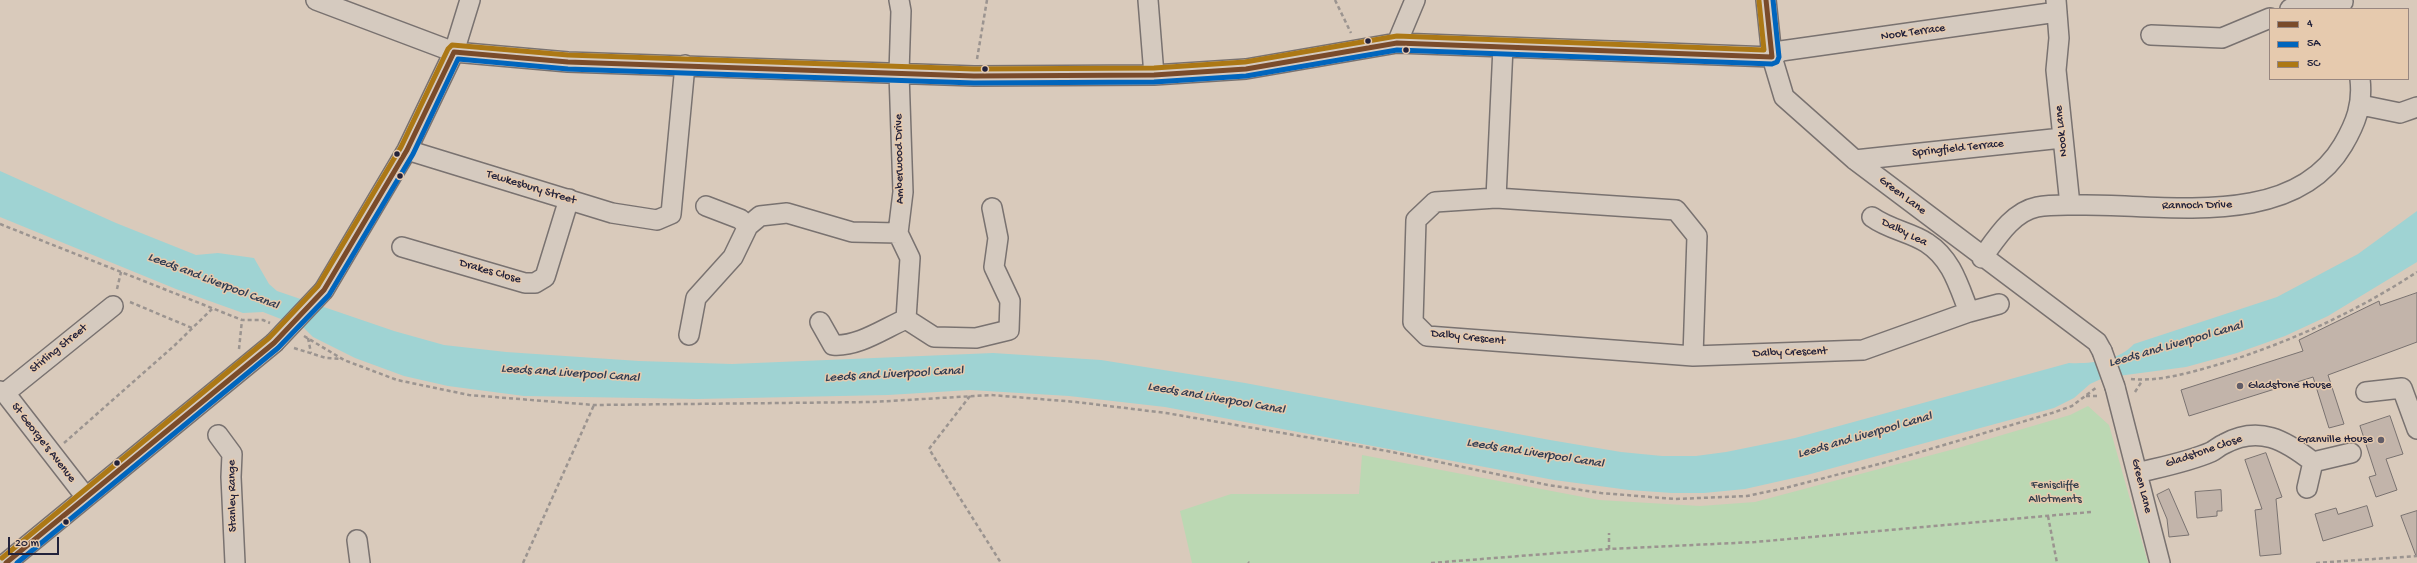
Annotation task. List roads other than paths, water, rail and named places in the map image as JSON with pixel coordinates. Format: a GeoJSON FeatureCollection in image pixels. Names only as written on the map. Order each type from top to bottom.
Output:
{"type":"FeatureCollection","features":[{"type":"Feature","properties":{"kind":"street"},"geometry":{"type":"LineString","coordinates":[[316,0],[454,52],[568,62],[974,76],[1154,75],[1246,69],[1397,43],[1772,57]]}},
{"type":"Feature","properties":{"kind":"street"},"geometry":{"type":"LineString","coordinates":[[6,563],[85,496],[236,373],[324,290],[407,150],[454,52],[470,0]]}},
{"type":"Feature","properties":{"kind":"street","name":"Amberwood Drive"},"geometry":{"type":"LineString","coordinates":[[898,233],[903,192],[899,73],[901,11],[899,0]]}},
{"type":"Feature","properties":{"kind":"street"},"geometry":{"type":"LineString","coordinates":[[1148,0],[1154,75]]}},
{"type":"Feature","properties":{"kind":"street"},"geometry":{"type":"LineString","coordinates":[[1397,43],[1415,0]]}},
{"type":"Feature","properties":{"kind":"street","name":"Green Lane"},"geometry":{"type":"LineString","coordinates":[[1766,0],[1772,57],[1784,97],[1855,160],[1982,258],[2098,342],[2114,383],[2160,563]]}},
{"type":"Feature","properties":{"kind":"street"},"geometry":{"type":"LineString","coordinates":[[2292,8],[2299,5],[2344,4]]}},
{"type":"Feature","properties":{"kind":"street","name":"Nook Terrace"},"geometry":{"type":"LineString","coordinates":[[1772,57],[1781,50],[2056,6]]}},
{"type":"Feature","properties":{"kind":"street","name":"Nook Lane"},"geometry":{"type":"LineString","coordinates":[[2056,6],[2058,57],[2056,70],[2070,205]]}},
{"type":"Feature","properties":{"kind":"street"},"geometry":{"type":"LineString","coordinates":[[2151,35],[2222,38],[2269,18]]}},
{"type":"Feature","properties":{"kind":"street"},"geometry":{"type":"LineString","coordinates":[[1496,198],[1502,47]]}},
{"type":"Feature","properties":{"kind":"street","name":"Tewkesbury Street"},"geometry":{"type":"LineString","coordinates":[[407,150],[612,212],[656,220],[671,214],[686,65]]}},
{"type":"Feature","properties":{"kind":"street","name":"Rannoch Drive"},"geometry":{"type":"LineString","coordinates":[[1982,258],[2003,230],[2019,216],[2036,207],[2070,205],[2214,207],[2244,205],[2268,199],[2308,182],[2322,171],[2340,150],[2351,132],[2361,105],[2360,80]]}},
{"type":"Feature","properties":{"kind":"street"},"geometry":{"type":"LineString","coordinates":[[2361,105],[2400,113],[2417,107]]}},
{"type":"Feature","properties":{"kind":"street","name":"Springfield Terrace"},"geometry":{"type":"LineString","coordinates":[[1855,160],[2062,138]]}},
{"type":"Feature","properties":{"kind":"street","name":"Dalby Crescent"},"geometry":{"type":"LineString","coordinates":[[1693,356],[1697,236],[1676,210],[1496,198],[1434,202],[1416,220],[1413,322],[1427,336],[1693,356],[1863,350],[1969,312]]}},
{"type":"Feature","properties":{"kind":"street","name":"Drakes Close"},"geometry":{"type":"LineString","coordinates":[[402,247],[535,284],[545,277],[569,199]]}},
{"type":"Feature","properties":{"kind":"street"},"geometry":{"type":"LineString","coordinates":[[706,206],[740,219],[748,226]]}},
{"type":"Feature","properties":{"kind":"street"},"geometry":{"type":"LineString","coordinates":[[906,319],[934,337],[976,338],[1009,330],[1010,301],[994,267],[998,238],[992,208]]}},
{"type":"Feature","properties":{"kind":"street"},"geometry":{"type":"LineString","coordinates":[[689,335],[696,298],[733,257],[748,226],[760,216],[787,213],[822,225],[852,232],[898,233],[910,258],[906,319]]}},
{"type":"Feature","properties":{"kind":"street","name":"Dalby Lea"},"geometry":{"type":"LineString","coordinates":[[1872,217],[1886,227],[1927,243],[1950,265],[1969,312]]}},
{"type":"Feature","properties":{"kind":"street"},"geometry":{"type":"LineString","coordinates":[[1969,312],[1999,304]]}},
{"type":"Feature","properties":{"kind":"street","name":"Stirling Street"},"geometry":{"type":"LineString","coordinates":[[2,392],[113,306]]}},
{"type":"Feature","properties":{"kind":"street"},"geometry":{"type":"LineString","coordinates":[[820,322],[833,345],[841,346],[856,343],[906,319]]}},
{"type":"Feature","properties":{"kind":"street"},"geometry":{"type":"LineString","coordinates":[[2366,392],[2402,388],[2417,430]]}},
{"type":"Feature","properties":{"kind":"street","name":"St George's Avenue"},"geometry":{"type":"LineString","coordinates":[[2,392],[85,496]]}},
{"type":"Feature","properties":{"kind":"street","name":"Stanley Range"},"geometry":{"type":"LineString","coordinates":[[218,435],[232,454],[231,477],[235,563]]}},
{"type":"Feature","properties":{"kind":"street","name":"Gladstone Close"},"geometry":{"type":"LineString","coordinates":[[2137,473],[2189,460],[2211,452],[2240,437],[2258,435],[2278,439],[2294,447],[2313,462]]}},
{"type":"Feature","properties":{"kind":"street"},"geometry":{"type":"LineString","coordinates":[[2307,488],[2313,462],[2351,453]]}},
{"type":"Feature","properties":{"kind":"street"},"geometry":{"type":"LineString","coordinates":[[357,540],[360,563]]}},
{"type":"Feature","properties":{"kind":"water","name":"Leeds and Liverpool Canal"},"geometry":{"type":"Polygon","coordinates":[[[0,171],[116,223],[196,255],[218,253],[254,258],[269,284],[277,291],[394,331],[444,345],[506,352],[639,361],[732,364],[993,353],[1101,360],[1245,383],[1550,440],[1621,452],[1662,456],[1696,456],[1726,452],[1795,438],[2069,363],[2095,362],[2112,358],[2128,350],[2134,344],[2277,297],[2358,254],[2417,211],[2417,262],[2328,316],[2285,336],[2237,353],[2186,367],[2103,378],[2090,384],[2074,398],[2054,408],[1807,475],[1745,489],[1704,493],[1672,493],[1629,490],[1554,480],[1165,407],[1069,396],[970,390],[888,395],[697,399],[524,396],[448,386],[404,376],[355,358],[313,337],[304,328],[263,312],[243,313],[176,289],[0,217],[0,171]]]}},
{"type":"Feature","properties":{"kind":"place","name":"Gladstone House"},"geometry":{"type":"Point","coordinates":[2240,386]}},
{"type":"Feature","properties":{"kind":"place","name":"Granville House"},"geometry":{"type":"Point","coordinates":[2381,440]}},
{"type":"Feature","properties":{"kind":"park label","name":"Feniscliffe Allotments"},"geometry":{"type":"Point","coordinates":[2055,493]}}]}
